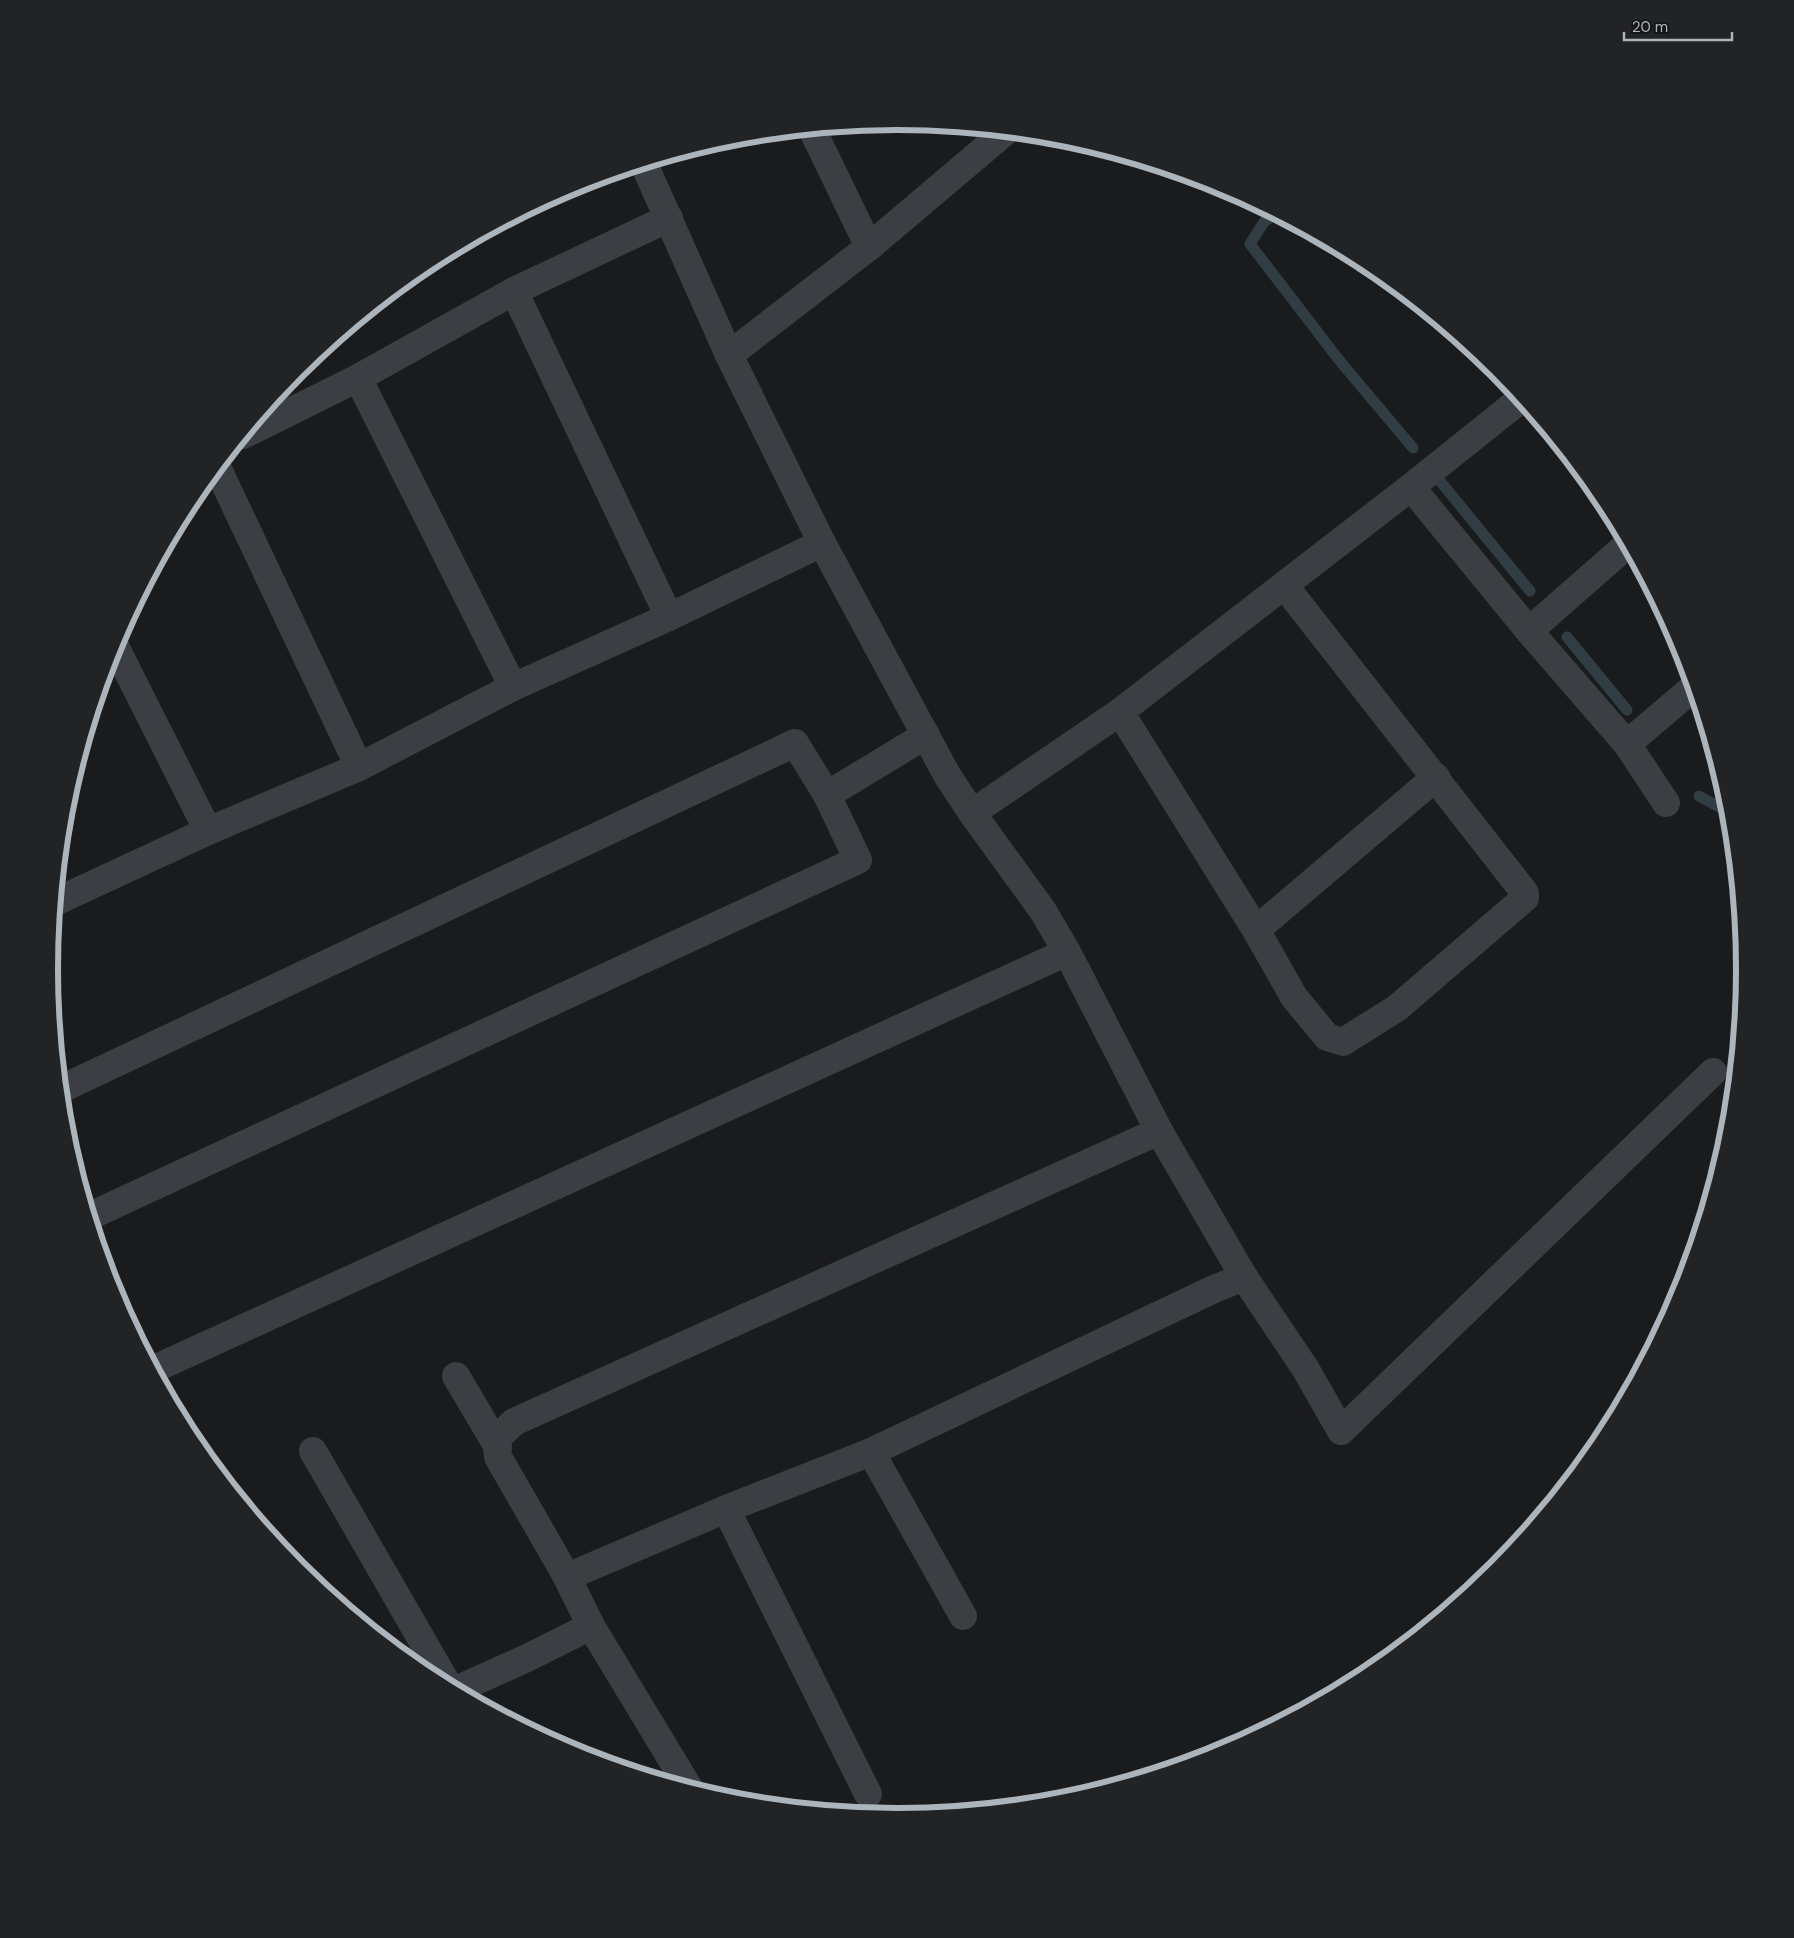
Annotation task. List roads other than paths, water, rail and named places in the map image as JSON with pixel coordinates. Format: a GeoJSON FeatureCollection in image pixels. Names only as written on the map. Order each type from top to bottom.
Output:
{"type":"FeatureCollection","features":[{"type":"Feature","properties":{"kind":"street"},"geometry":{"type":"LineString","coordinates":[[814,134],[869,247]]}},
{"type":"Feature","properties":{"kind":"street"},"geometry":{"type":"LineString","coordinates":[[729,355],[869,247],[993,136]]}},
{"type":"Feature","properties":{"kind":"street"},"geometry":{"type":"LineString","coordinates":[[646,168],[729,355],[822,543],[947,775],[1043,911],[1068,952],[1160,1131],[1244,1277],[1304,1368],[1341,1431],[1713,1072]]}},
{"type":"Feature","properties":{"kind":"street"},"geometry":{"type":"LineString","coordinates":[[254,429],[358,378],[514,291],[669,218]]}},
{"type":"Feature","properties":{"kind":"street"},"geometry":{"type":"LineString","coordinates":[[514,291],[669,617]]}},
{"type":"Feature","properties":{"kind":"street"},"geometry":{"type":"LineString","coordinates":[[358,378],[513,687]]}},
{"type":"Feature","properties":{"kind":"street"},"geometry":{"type":"LineString","coordinates":[[972,813],[1120,712],[1411,487],[1517,403]]}},
{"type":"Feature","properties":{"kind":"street"},"geometry":{"type":"LineString","coordinates":[[220,473],[359,767]]}},
{"type":"Feature","properties":{"kind":"street"},"geometry":{"type":"LineString","coordinates":[[1411,487],[1529,631],[1627,744],[1666,803]]}},
{"type":"Feature","properties":{"kind":"street"},"geometry":{"type":"LineString","coordinates":[[61,896],[359,767],[513,687],[669,617],[822,543]]}},
{"type":"Feature","properties":{"kind":"street"},"geometry":{"type":"LineString","coordinates":[[1529,631],[1623,548]]}},
{"type":"Feature","properties":{"kind":"street"},"geometry":{"type":"LineString","coordinates":[[1120,712],[1256,930],[1294,997],[1327,1036],[1343,1042],[1397,1008],[1525,898],[1523,888],[1284,585]]}},
{"type":"Feature","properties":{"kind":"street"},"geometry":{"type":"LineString","coordinates":[[119,654],[208,831]]}},
{"type":"Feature","properties":{"kind":"street"},"geometry":{"type":"LineString","coordinates":[[1627,744],[1689,691]]}},
{"type":"Feature","properties":{"kind":"street"},"geometry":{"type":"LineString","coordinates":[[827,795],[926,735]]}},
{"type":"Feature","properties":{"kind":"street"},"geometry":{"type":"LineString","coordinates":[[66,1086],[795,743],[827,795],[858,860],[94,1214]]}},
{"type":"Feature","properties":{"kind":"street"},"geometry":{"type":"LineString","coordinates":[[1256,930],[1436,777]]}},
{"type":"Feature","properties":{"kind":"street"},"geometry":{"type":"LineString","coordinates":[[158,1367],[1068,952]]}},
{"type":"Feature","properties":{"kind":"street"},"geometry":{"type":"LineString","coordinates":[[685,1781],[591,1626],[567,1577],[498,1457],[496,1439],[514,1422],[1160,1131]]}},
{"type":"Feature","properties":{"kind":"street"},"geometry":{"type":"LineString","coordinates":[[567,1577],[726,1509],[871,1452],[1214,1289],[1244,1277]]}},
{"type":"Feature","properties":{"kind":"street"},"geometry":{"type":"LineString","coordinates":[[456,1376],[498,1447]]}},
{"type":"Feature","properties":{"kind":"street"},"geometry":{"type":"LineString","coordinates":[[313,1451],[441,1673]]}},
{"type":"Feature","properties":{"kind":"street"},"geometry":{"type":"LineString","coordinates":[[871,1452],[962,1616]]}},
{"type":"Feature","properties":{"kind":"street"},"geometry":{"type":"LineString","coordinates":[[726,1509],[868,1794]]}},
{"type":"Feature","properties":{"kind":"street"},"geometry":{"type":"LineString","coordinates":[[463,1687],[591,1626]]}},
{"type":"Feature","properties":{"kind":"waterway"},"geometry":{"type":"LineString","coordinates":[[1270,217],[1264,222],[1250,244],[1339,360],[1413,448]]}},
{"type":"Feature","properties":{"kind":"waterway"},"geometry":{"type":"LineString","coordinates":[[1440,481],[1530,591]]}},
{"type":"Feature","properties":{"kind":"waterway"},"geometry":{"type":"LineString","coordinates":[[1567,637],[1627,710]]}},
{"type":"Feature","properties":{"kind":"waterway"},"geometry":{"type":"LineString","coordinates":[[1699,796],[1720,808]]}}]}
